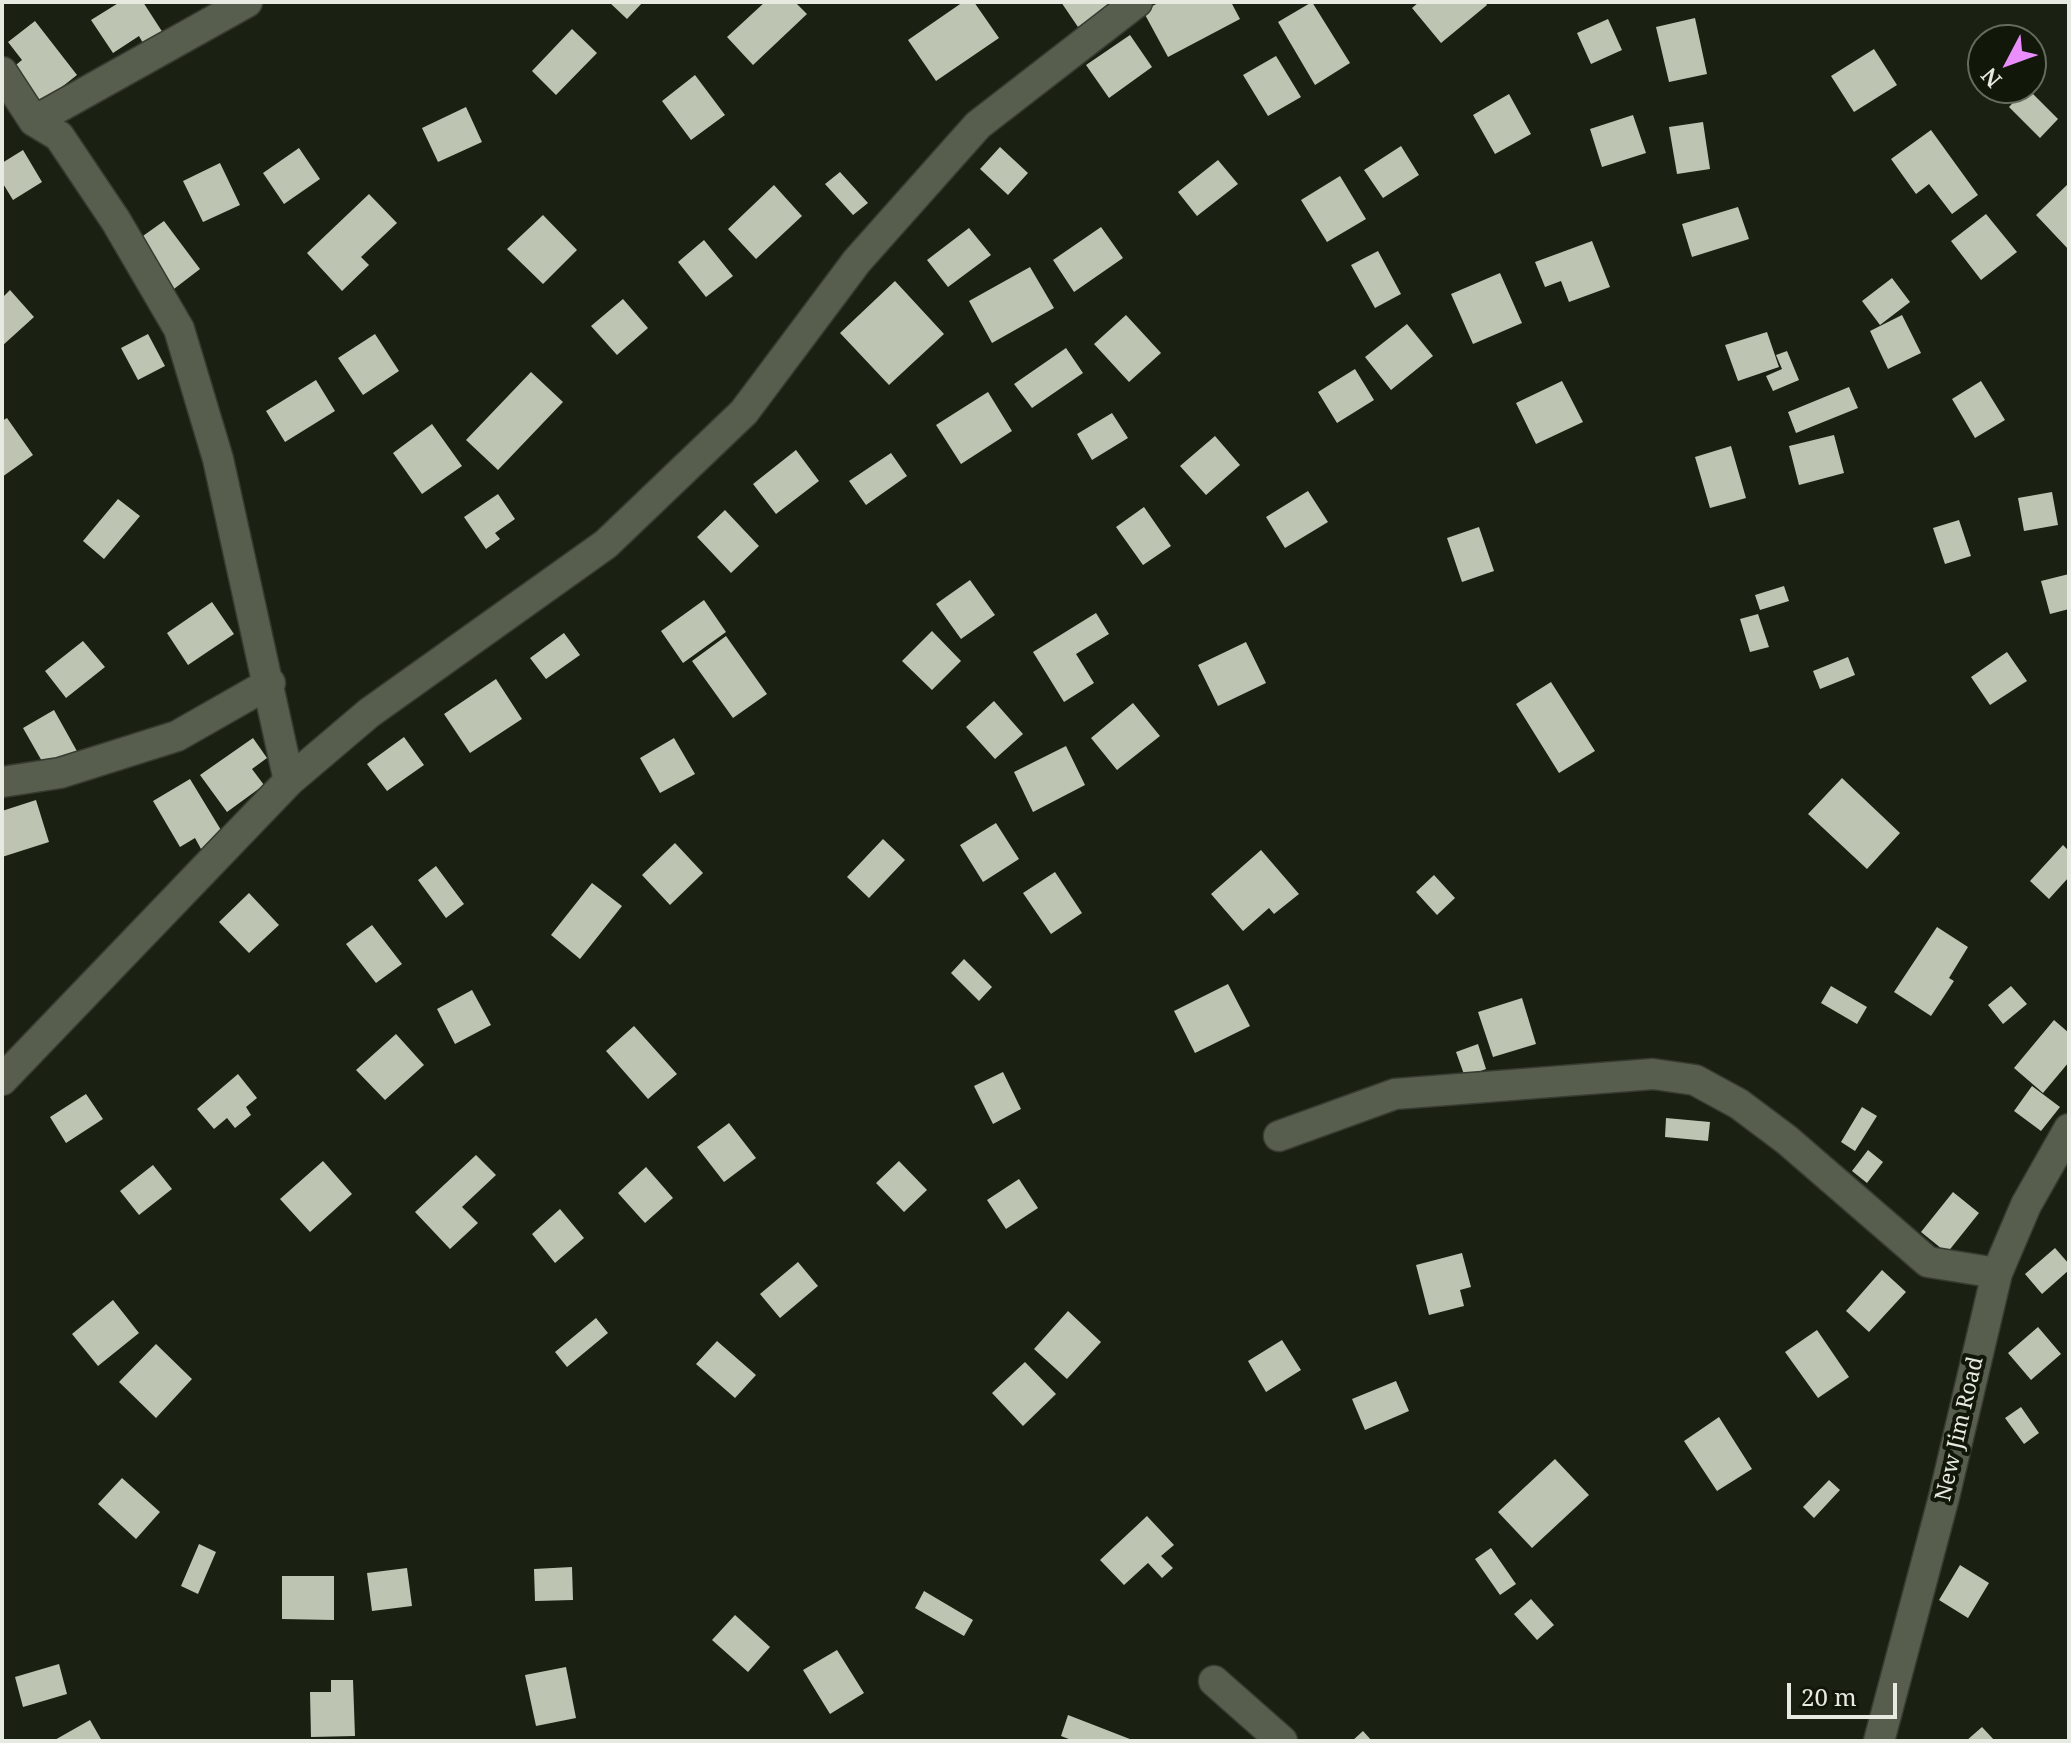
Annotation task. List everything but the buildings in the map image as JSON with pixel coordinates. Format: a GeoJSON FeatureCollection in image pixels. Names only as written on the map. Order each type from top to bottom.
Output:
{"type":"FeatureCollection","features":[{"type":"Feature","properties":{"kind":"street"},"geometry":{"type":"LineString","coordinates":[[34,121],[247,2]]}},
{"type":"Feature","properties":{"kind":"street"},"geometry":{"type":"LineString","coordinates":[[2,1080],[289,781],[369,713],[606,544],[744,412],[857,261],[978,125],[1137,2]]}},
{"type":"Feature","properties":{"kind":"street"},"geometry":{"type":"LineString","coordinates":[[2,72],[34,121],[59,136],[116,221],[179,329],[218,459],[270,683],[289,781]]}},
{"type":"Feature","properties":{"kind":"street"},"geometry":{"type":"LineString","coordinates":[[2,782],[60,773],[177,736],[270,683]]}},
{"type":"Feature","properties":{"kind":"street"},"geometry":{"type":"LineString","coordinates":[[1279,1136],[1395,1094],[1653,1074],[1695,1080],[1739,1104],[1787,1140],[1928,1262],[1997,1273]]}},
{"type":"Feature","properties":{"kind":"street","name":"New Jim Road"},"geometry":{"type":"LineString","coordinates":[[1879,1741],[1944,1497],[1997,1273],[2026,1205],[2069,1129]]}},
{"type":"Feature","properties":{"kind":"street"},"geometry":{"type":"LineString","coordinates":[[1214,1681],[1282,1741]]}}]}
